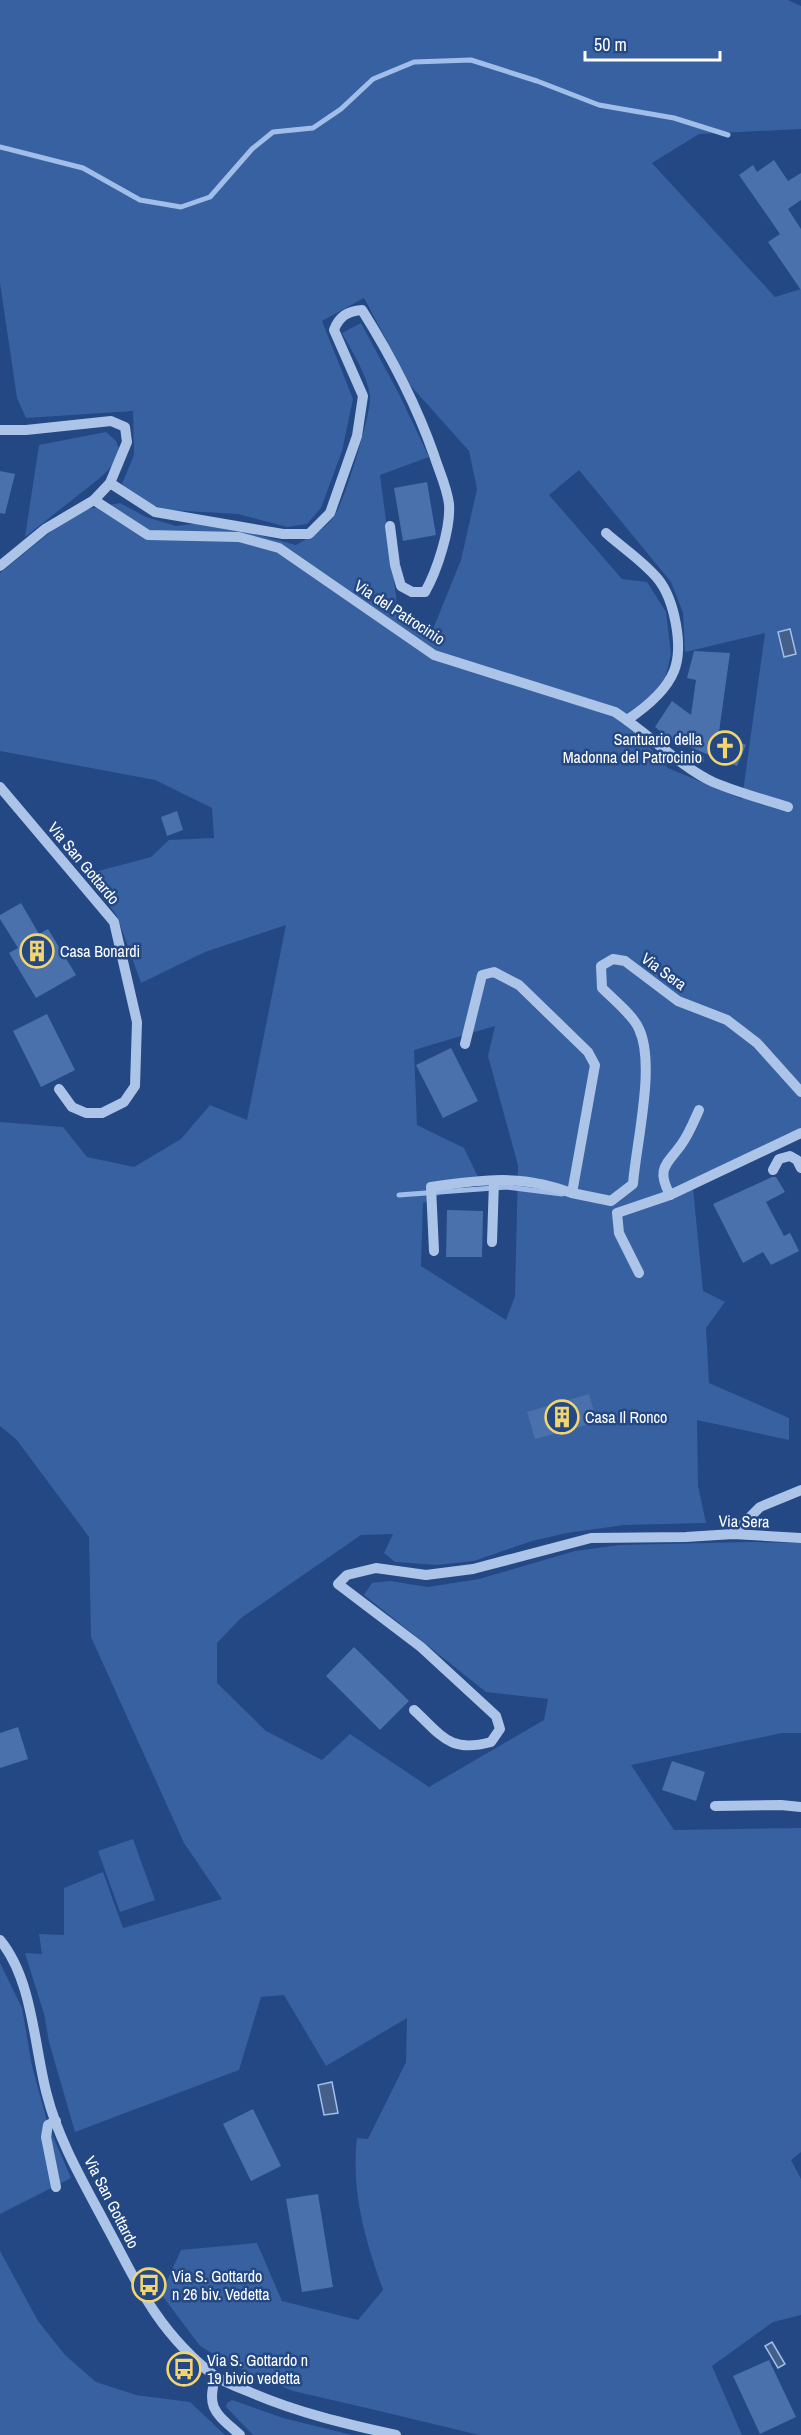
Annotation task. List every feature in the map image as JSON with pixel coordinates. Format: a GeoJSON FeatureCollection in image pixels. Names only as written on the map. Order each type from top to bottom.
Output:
{"type":"FeatureCollection","features":[{"type":"Feature","properties":{"kind":"street"},"geometry":{"type":"LineString","coordinates":[[110,483],[155,512],[283,534],[309,534],[330,513],[357,436],[363,396],[334,330],[337,322],[351,311],[362,310],[418,410],[444,483],[449,505],[444,540],[434,576],[425,592],[412,592],[401,586],[395,565],[390,526]]}},
{"type":"Feature","properties":{"kind":"street"},"geometry":{"type":"LineString","coordinates":[[0,429],[26,430],[111,421],[125,427],[127,442],[110,483],[94,500],[45,529],[0,566]]}},
{"type":"Feature","properties":{"kind":"street","name":"Via del Patrocinio"},"geometry":{"type":"LineString","coordinates":[[94,500],[148,534],[239,537],[279,548],[434,655],[615,712],[713,782],[788,807]]}},
{"type":"Feature","properties":{"kind":"street"},"geometry":{"type":"LineString","coordinates":[[606,533],[658,579],[672,608],[679,640],[674,671],[657,696],[627,720]]}},
{"type":"Feature","properties":{"kind":"street"},"geometry":{"type":"LineString","coordinates":[[677,757],[699,759]]}},
{"type":"Feature","properties":{"kind":"street","name":"Via San Gottardo"},"geometry":{"type":"LineString","coordinates":[[0,787],[114,922],[137,1023],[135,1086],[124,1102],[102,1113],[87,1113],[72,1107],[59,1089]]}},
{"type":"Feature","properties":{"kind":"street","name":"Via Sera"},"geometry":{"type":"LineString","coordinates":[[434,1251],[431,1187],[468,1181],[538,1183],[572,1193],[611,1200],[633,1184],[642,1118],[646,1060],[639,1028],[602,988],[601,966],[613,958],[626,961],[678,1001],[727,1020],[757,1043],[801,1092]]}},
{"type":"Feature","properties":{"kind":"street"},"geometry":{"type":"LineString","coordinates":[[465,1044],[482,975],[494,972],[519,985],[588,1052],[595,1065],[572,1193]]}},
{"type":"Feature","properties":{"kind":"street"},"geometry":{"type":"LineString","coordinates":[[670,1195],[662,1181],[664,1165],[682,1143],[699,1110]]}},
{"type":"Feature","properties":{"kind":"street"},"geometry":{"type":"LineString","coordinates":[[639,1273],[619,1233],[617,1213],[670,1195],[801,1133]]}},
{"type":"Feature","properties":{"kind":"street"},"geometry":{"type":"LineString","coordinates":[[773,1170],[778,1159],[790,1156],[797,1160],[801,1168]]}},
{"type":"Feature","properties":{"kind":"street"},"geometry":{"type":"LineString","coordinates":[[492,1242],[494,1181]]}},
{"type":"Feature","properties":{"kind":"street"},"geometry":{"type":"LineString","coordinates":[[733,1534],[760,1507],[801,1490]]}},
{"type":"Feature","properties":{"kind":"street","name":"Via Sera"},"geometry":{"type":"LineString","coordinates":[[414,1710],[450,1744],[472,1747],[491,1742],[500,1729],[496,1716],[421,1647],[339,1584],[347,1575],[376,1568],[426,1575],[473,1569],[591,1538],[686,1538],[733,1534],[801,1538]]}},
{"type":"Feature","properties":{"kind":"street"},"geometry":{"type":"LineString","coordinates":[[715,1806],[801,1807]]}},
{"type":"Feature","properties":{"kind":"street","name":"Via San Gottardo"},"geometry":{"type":"LineString","coordinates":[[0,1940],[13,1960],[29,2004],[38,2063],[56,2121],[89,2193],[156,2314],[192,2356],[216,2376],[288,2408],[335,2422],[396,2435]]}},
{"type":"Feature","properties":{"kind":"street"},"geometry":{"type":"LineString","coordinates":[[56,2121],[48,2125],[46,2136],[56,2187]]}},
{"type":"Feature","properties":{"kind":"street"},"geometry":{"type":"LineString","coordinates":[[216,2376],[210,2394],[216,2414],[240,2435]]}},
{"type":"Feature","properties":{"kind":"shaded area"},"geometry":{"type":"Polygon","coordinates":[[[0,0],[788,0],[801,6],[801,129],[699,134],[652,163],[775,297],[801,289],[801,1131],[693,1188],[703,1291],[725,1302],[706,1328],[709,1383],[789,1418],[789,1440],[697,1420],[698,1486],[706,1523],[624,1525],[567,1533],[532,1541],[474,1561],[437,1565],[395,1562],[384,1553],[393,1534],[361,1535],[241,1618],[217,1643],[217,1683],[266,1731],[322,1760],[350,1734],[429,1787],[544,1720],[548,1699],[486,1692],[364,1595],[372,1583],[390,1581],[428,1587],[479,1579],[575,1551],[620,1545],[801,1543],[801,1733],[782,1733],[631,1765],[674,1830],[801,1828],[801,2152],[791,2160],[801,2179],[801,2315],[773,2322],[712,2366],[742,2435],[479,2435],[293,2391],[231,2365],[200,2346],[161,2294],[181,2250],[257,2243],[282,2301],[358,2320],[383,2290],[361,2216],[356,2178],[357,2138],[368,2139],[406,2062],[407,2018],[326,2066],[284,1995],[261,1997],[239,2070],[75,2132],[49,2042],[44,2014],[25,1953],[42,1954],[39,1934],[64,1935],[64,1888],[103,1872],[123,1928],[222,1899],[184,1843],[91,1637],[89,1537],[16,1439],[0,1426],[0,1122],[63,1127],[87,1157],[134,1167],[181,1139],[210,1105],[247,1120],[286,925],[205,952],[141,983],[117,916],[87,874],[151,857],[169,840],[214,838],[212,808],[155,780],[0,751],[0,573],[60,524],[88,509],[120,503],[146,517],[176,526],[210,522],[296,545],[316,533],[333,518],[338,510],[367,420],[370,396],[366,380],[342,333],[361,323],[429,457],[380,475],[399,619],[429,639],[461,560],[477,489],[469,451],[411,386],[364,298],[322,321],[353,399],[342,451],[321,508],[307,524],[287,527],[238,514],[167,510],[139,500],[122,484],[134,455],[133,411],[26,418],[17,398],[0,283],[0,0]],[[579,470],[549,495],[622,579],[647,582],[666,612],[671,654],[665,679],[645,702],[623,717],[668,768],[742,799],[765,633],[685,652],[683,613],[671,582],[579,470]],[[495,1026],[414,1050],[417,1125],[464,1148],[478,1177],[423,1203],[421,1266],[506,1320],[515,1296],[518,1165],[488,1056],[495,1026]]]}},
{"type":"Feature","properties":{"kind":"shaded area"},"geometry":{"type":"Polygon","coordinates":[[[106,432],[116,441],[120,451],[114,464],[100,478],[25,537],[39,445],[106,432]]]}},
{"type":"Feature","properties":{"kind":"shaded area"},"geometry":{"type":"Polygon","coordinates":[[[790,629],[796,654],[784,657],[778,632],[790,629]]]}},
{"type":"Feature","properties":{"kind":"shaded area"},"geometry":{"type":"Polygon","coordinates":[[[133,1839],[155,1900],[120,1912],[98,1851],[133,1839]]]}},
{"type":"Feature","properties":{"kind":"shaded area"},"geometry":{"type":"Polygon","coordinates":[[[0,1963],[22,2008],[32,2066],[48,2125],[71,2178],[0,2214],[0,1963]]]}},
{"type":"Feature","properties":{"kind":"shaded area"},"geometry":{"type":"Polygon","coordinates":[[[332,2082],[338,2113],[324,2115],[318,2085],[332,2082]]]}},
{"type":"Feature","properties":{"kind":"shaded area"},"geometry":{"type":"Polygon","coordinates":[[[0,2251],[38,2321],[65,2355],[96,2382],[136,2395],[190,2402],[225,2435],[0,2435],[0,2251]]]}},
{"type":"Feature","properties":{"kind":"shaded area"},"geometry":{"type":"Polygon","coordinates":[[[772,2342],[785,2364],[778,2368],[765,2346],[772,2342]]]}},
{"type":"Feature","properties":{"kind":"shaded area"},"geometry":{"type":"Polygon","coordinates":[[[232,2400],[283,2418],[352,2435],[253,2435],[226,2407],[227,2403],[232,2400]]]}},
{"type":"Feature","properties":{"kind":"building"},"geometry":{"type":"Polygon","coordinates":[[[774,160],[788,181],[801,173],[801,200],[788,209],[801,229],[801,290],[768,242],[780,234],[739,175],[753,165],[757,172],[774,160]]]}},
{"type":"Feature","properties":{"kind":"building"},"geometry":{"type":"Polygon","coordinates":[[[0,471],[15,474],[5,514],[0,513],[0,471]]]}},
{"type":"Feature","properties":{"kind":"building"},"geometry":{"type":"Polygon","coordinates":[[[427,482],[436,535],[403,541],[394,488],[427,482]]]}},
{"type":"Feature","properties":{"kind":"building"},"geometry":{"type":"Polygon","coordinates":[[[694,651],[730,653],[719,732],[746,745],[737,766],[672,740],[655,727],[672,701],[691,715],[696,680],[687,678],[694,651]]]}},
{"type":"Feature","properties":{"kind":"building"},"geometry":{"type":"Polygon","coordinates":[[[177,811],[183,830],[167,836],[161,817],[177,811]]]}},
{"type":"Feature","properties":{"kind":"building","name":"Casa Bonardi"},"geometry":{"type":"Polygon","coordinates":[[[21,903],[39,934],[48,929],[76,975],[36,998],[9,953],[18,948],[0,919],[0,915],[21,903]]]}},
{"type":"Feature","properties":{"kind":"building"},"geometry":{"type":"Polygon","coordinates":[[[47,1014],[75,1070],[41,1087],[13,1031],[47,1014]]]}},
{"type":"Feature","properties":{"kind":"building"},"geometry":{"type":"Polygon","coordinates":[[[451,1048],[478,1101],[443,1118],[416,1065],[451,1048]]]}},
{"type":"Feature","properties":{"kind":"building"},"geometry":{"type":"Polygon","coordinates":[[[776,1177],[785,1192],[766,1202],[784,1236],[790,1233],[799,1251],[771,1265],[763,1252],[743,1263],[713,1204],[776,1177]]]}},
{"type":"Feature","properties":{"kind":"building"},"geometry":{"type":"Polygon","coordinates":[[[447,1210],[483,1211],[482,1257],[446,1257],[447,1210]]]}},
{"type":"Feature","properties":{"kind":"building","name":"Casa Il Ronco"},"geometry":{"type":"Polygon","coordinates":[[[589,1394],[597,1422],[535,1439],[527,1412],[589,1394]]]}},
{"type":"Feature","properties":{"kind":"building"},"geometry":{"type":"Polygon","coordinates":[[[354,1647],[409,1701],[380,1730],[326,1676],[354,1647]]]}},
{"type":"Feature","properties":{"kind":"building"},"geometry":{"type":"Polygon","coordinates":[[[18,1727],[28,1759],[0,1768],[0,1733],[18,1727]]]}},
{"type":"Feature","properties":{"kind":"building"},"geometry":{"type":"Polygon","coordinates":[[[672,1761],[705,1772],[696,1801],[662,1790],[672,1761]]]}},
{"type":"Feature","properties":{"kind":"building"},"geometry":{"type":"Polygon","coordinates":[[[253,2109],[281,2166],[251,2181],[223,2124],[253,2109]]]}},
{"type":"Feature","properties":{"kind":"building"},"geometry":{"type":"Polygon","coordinates":[[[318,2194],[333,2287],[302,2292],[286,2199],[318,2194]]]}},
{"type":"Feature","properties":{"kind":"building"},"geometry":{"type":"Polygon","coordinates":[[[769,2360],[796,2417],[760,2434],[733,2376],[769,2360]]]}},
{"type":"Feature","properties":{"kind":"waterway"},"geometry":{"type":"LineString","coordinates":[[0,147],[83,168],[140,200],[181,207],[210,197],[252,149],[273,132],[313,128],[341,109],[373,79],[414,62],[471,60],[537,81],[599,105],[674,118],[728,135]]}},
{"type":"Feature","properties":{"kind":"waterway"},"geometry":{"type":"LineString","coordinates":[[399,1195],[507,1187],[562,1194]]}},
{"type":"Feature","properties":{"kind":"place","name":"Santuario della Madonna del Patrocinio"},"geometry":{"type":"Point","coordinates":[725,748]}},
{"type":"Feature","properties":{"kind":"place","name":"Casa Bonardi"},"geometry":{"type":"Point","coordinates":[37,951]}},
{"type":"Feature","properties":{"kind":"place","name":"Casa Il Ronco"},"geometry":{"type":"Point","coordinates":[562,1417]}},
{"type":"Feature","properties":{"kind":"place","name":"Via S. Gottardo n 26 biv. Vedetta"},"geometry":{"type":"Point","coordinates":[149,2285]}},
{"type":"Feature","properties":{"kind":"place","name":"Via S. Gottardo n 19 bivio vedetta"},"geometry":{"type":"Point","coordinates":[184,2369]}}]}
